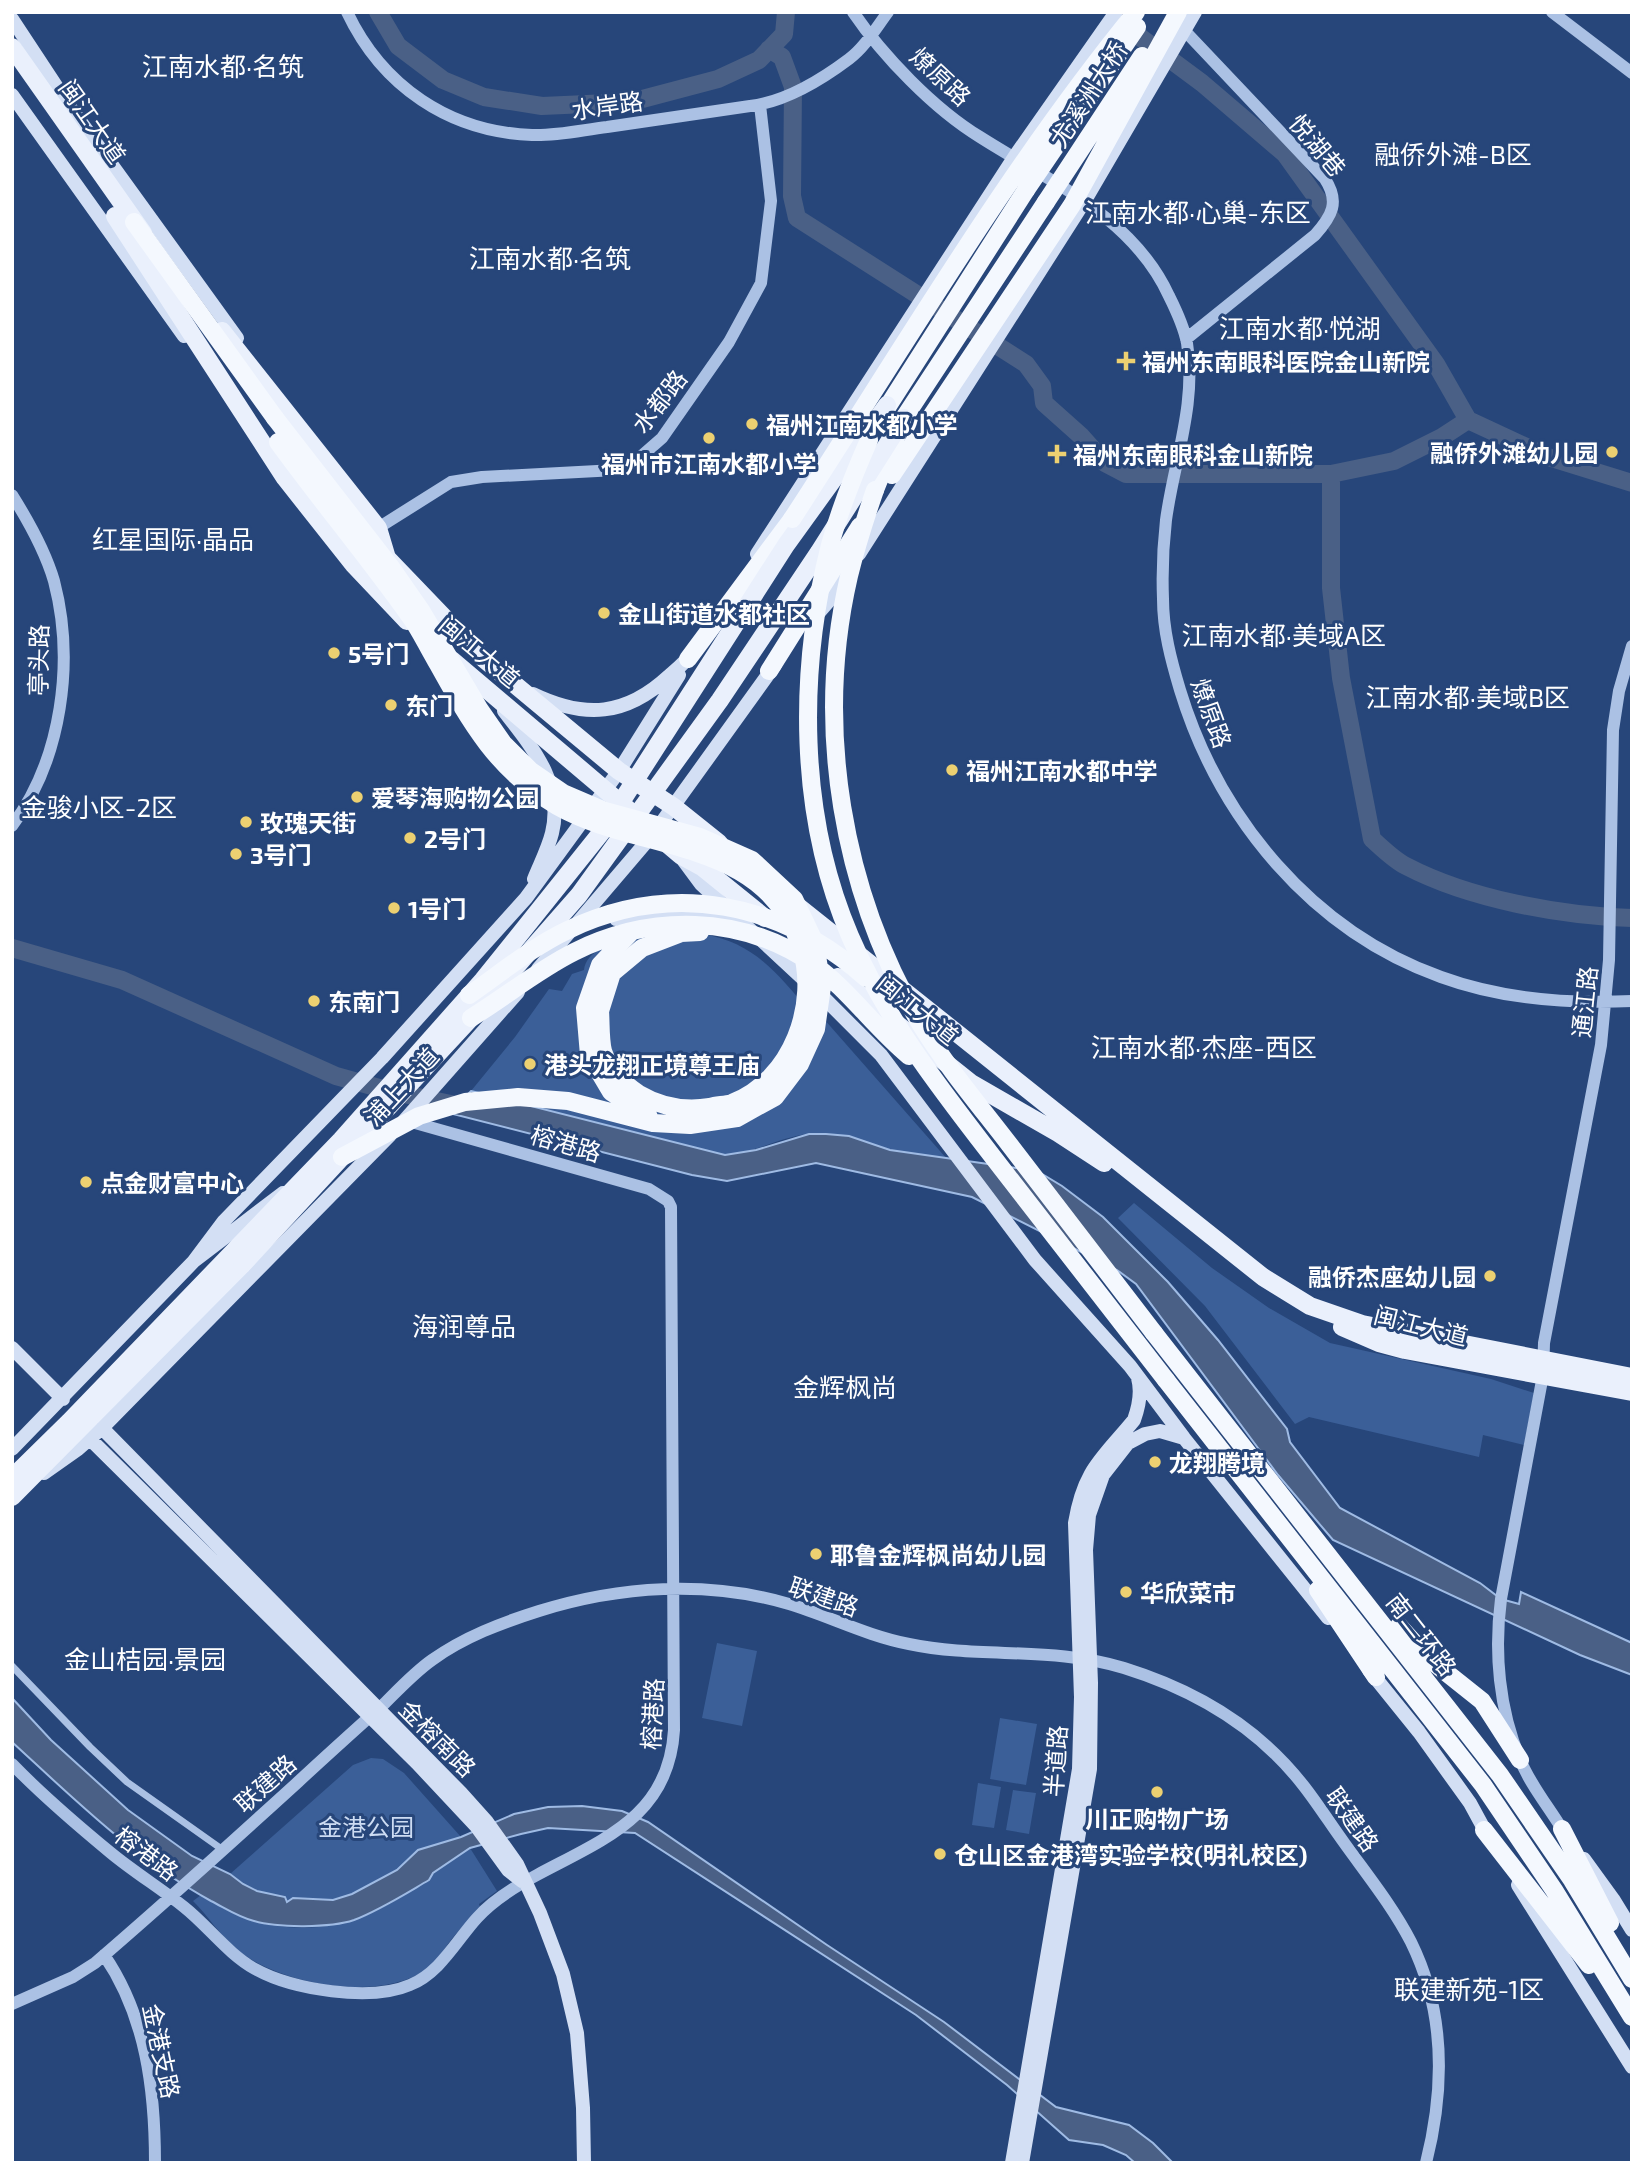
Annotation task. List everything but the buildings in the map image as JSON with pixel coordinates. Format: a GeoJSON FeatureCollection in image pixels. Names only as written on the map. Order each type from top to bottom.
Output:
{"type":"FeatureCollection","features":[{"type":"Feature","properties":{"kind":"highway"},"geometry":{"type":"LineString","coordinates":[[688,659],[792,519],[1016,172],[1098,58],[1136,12]]}},
{"type":"Feature","properties":{"kind":"highway","name":"尤溪洲大桥"},"geometry":{"type":"LineString","coordinates":[[924,1068],[864,966],[842,914],[821,839],[809,741],[811,655],[823,575],[849,487],[887,405],[1147,12]]}},
{"type":"Feature","properties":{"kind":"highway","name":"尤溪洲大桥"},"geometry":{"type":"LineString","coordinates":[[943,1059],[897,978],[863,898],[846,831],[836,738],[836,679],[848,579],[875,490],[904,418],[1170,12]]}},
{"type":"Feature","properties":{"kind":"highway"},"geometry":{"type":"LineString","coordinates":[[769,671],[892,475],[1072,205],[1178,12]]}},
{"type":"Feature","properties":{"kind":"highway"},"geometry":{"type":"LineString","coordinates":[[129,225],[411,618],[467,717],[491,751],[521,781],[559,807],[600,824],[697,851],[744,872],[779,905],[800,945],[807,986],[801,1024],[787,1057],[764,1084],[732,1103],[691,1110],[654,1103],[621,1082],[604,1052],[600,1011],[612,973],[642,948],[681,933],[744,930]]}},
{"type":"Feature","properties":{"kind":"highway"},"geometry":{"type":"LineString","coordinates":[[270,421],[390,566],[422,612],[480,710],[503,743],[531,771],[563,793],[605,811],[700,837],[752,860],[794,899],[815,943],[822,987],[816,1029],[800,1064],[775,1097],[737,1118],[690,1125],[653,1123],[568,1101],[518,1097],[465,1102],[419,1116],[342,1157]]}},
{"type":"Feature","properties":{"kind":"highway"},"geometry":{"type":"LineString","coordinates":[[690,1125],[649,1117],[611,1092],[589,1055],[585,1008],[600,965],[631,931],[673,912],[711,904]]}},
{"type":"Feature","properties":{"kind":"highway"},"geometry":{"type":"LineString","coordinates":[[469,995],[534,949],[596,918],[628,909],[657,905],[711,904],[767,916],[820,943],[850,964],[877,988],[943,1059]]}},
{"type":"Feature","properties":{"kind":"highway"},"geometry":{"type":"LineString","coordinates":[[471,1018],[571,954],[603,939],[631,930],[658,926],[708,925],[744,930],[787,948],[811,963],[834,980],[898,1046],[924,1068]]}},
{"type":"Feature","properties":{"kind":"highway","name":"南二环路"},"geometry":{"type":"LineString","coordinates":[[943,1059],[1500,1774],[1572,1880],[1632,1979]]}},
{"type":"Feature","properties":{"kind":"highway","name":"南二环路"},"geometry":{"type":"LineString","coordinates":[[924,1068],[1483,1785],[1555,1890],[1632,2018]]}},
{"type":"Feature","properties":{"kind":"highway"},"geometry":{"type":"LineString","coordinates":[[1310,1529],[1428,1658],[1482,1701],[1520,1760]]}},
{"type":"Feature","properties":{"kind":"highway"},"geometry":{"type":"LineString","coordinates":[[1292,1541],[1320,1594],[1376,1678]]}},
{"type":"Feature","properties":{"kind":"highway"},"geometry":{"type":"LineString","coordinates":[[1562,1829],[1632,1966]]}},
{"type":"Feature","properties":{"kind":"highway"},"geometry":{"type":"LineString","coordinates":[[1484,1830],[1632,2018]]}},
{"type":"Feature","properties":{"kind":"main road","name":"浦上大道"},"geometry":{"type":"LineString","coordinates":[[15,1488],[90,1439],[102,1428],[409,1115],[445,1077],[654,833],[769,671],[828,602],[1084,202],[1195,12]]}},
{"type":"Feature","properties":{"kind":"main road"},"geometry":{"type":"LineString","coordinates":[[515,686],[558,705],[578,710],[601,711],[618,708],[640,699],[688,659],[1015,156],[1112,18]]}},
{"type":"Feature","properties":{"kind":"main road"},"geometry":{"type":"LineString","coordinates":[[13,21],[78,118],[322,456]]}},
{"type":"Feature","properties":{"kind":"main road","name":"闽江大道"},"geometry":{"type":"LineString","coordinates":[[12,47],[129,225],[285,478],[353,564],[409,623],[680,855],[702,867],[971,1083],[1104,1164],[1250,1278],[1306,1311],[1378,1343],[1415,1352],[1632,1377]]}},
{"type":"Feature","properties":{"kind":"main road","name":"闽江大道"},"geometry":{"type":"LineString","coordinates":[[12,68],[129,225],[322,456],[378,528],[387,558],[456,631],[515,686],[619,771],[674,807],[1264,1277],[1310,1306],[1362,1324],[1543,1367],[1632,1392]]}},
{"type":"Feature","properties":{"kind":"main road"},"geometry":{"type":"LineString","coordinates":[[12,95],[285,478]]}},
{"type":"Feature","properties":{"kind":"main road"},"geometry":{"type":"LineString","coordinates":[[69,1431],[374,1102],[469,995],[604,829],[786,545],[887,405]]}},
{"type":"Feature","properties":{"kind":"main road"},"geometry":{"type":"LineString","coordinates":[[69,1431],[242,1265],[471,1018],[579,895],[720,700],[904,418]]}},
{"type":"Feature","properties":{"kind":"main road","name":"浦上大道"},"geometry":{"type":"LineString","coordinates":[[194,1261],[224,1221],[382,1058],[526,898],[619,771],[688,659]]}},
{"type":"Feature","properties":{"kind":"main road"},"geometry":{"type":"LineString","coordinates":[[483,685],[536,753],[552,792],[553,830],[526,898]]}},
{"type":"Feature","properties":{"kind":"main road"},"geometry":{"type":"LineString","coordinates":[[680,855],[701,884],[744,930],[826,1000],[881,1055],[1035,1260],[1137,1377],[1419,1732],[1470,1803],[1484,1830],[1632,2067]]}},
{"type":"Feature","properties":{"kind":"main road"},"geometry":{"type":"LineString","coordinates":[[568,934],[615,920],[670,914],[713,917],[744,930]]}},
{"type":"Feature","properties":{"kind":"main road"},"geometry":{"type":"LineString","coordinates":[[826,1000],[971,1083]]}},
{"type":"Feature","properties":{"kind":"main road"},"geometry":{"type":"LineString","coordinates":[[12,1449],[194,1261],[276,1197],[299,1184]]}},
{"type":"Feature","properties":{"kind":"main road"},"geometry":{"type":"LineString","coordinates":[[12,1348],[63,1399]]}},
{"type":"Feature","properties":{"kind":"main road","name":"半道路"},"geometry":{"type":"LineString","coordinates":[[1022,2163],[1086,1798],[1092,1739],[1075,1532],[1078,1506],[1094,1466],[1134,1420],[1140,1396],[1137,1377]]}},
{"type":"Feature","properties":{"kind":"main road","name":"金榕南路"},"geometry":{"type":"LineString","coordinates":[[102,1428],[374,1713],[487,1822],[517,1864],[552,1944],[575,2022],[583,2108],[584,2163]]}},
{"type":"Feature","properties":{"kind":"main road","name":"浦上大道"},"geometry":{"type":"LineString","coordinates":[[15,1488],[69,1431]]}},
{"type":"Feature","properties":{"kind":"main road","name":"半道路"},"geometry":{"type":"LineString","coordinates":[[1012,2163],[1077,1785],[1085,1659],[1086,1533],[1097,1489],[1112,1462],[1134,1439],[1160,1431],[1184,1438]]}},
{"type":"Feature","properties":{"kind":"main road"},"geometry":{"type":"LineString","coordinates":[[90,1439],[374,1713]]}},
{"type":"Feature","properties":{"kind":"main road"},"geometry":{"type":"LineString","coordinates":[[1562,1829],[1614,1899],[1632,1930]]}},
{"type":"Feature","properties":{"kind":"street","name":"水岸路"},"geometry":{"type":"LineString","coordinates":[[346,12],[368,50],[398,83],[441,111],[484,128],[532,135],[776,101],[849,59],[888,12]]}},
{"type":"Feature","properties":{"kind":"street","name":"燎原路"},"geometry":{"type":"LineString","coordinates":[[853,12],[870,36],[938,106],[978,136],[1015,156],[1084,202],[1125,233],[1149,260],[1169,294],[1186,339],[1189,397],[1166,521],[1163,601],[1172,662],[1196,740],[1212,772],[1238,815],[1275,864],[1307,895],[1351,929],[1380,948],[1437,976],[1509,995],[1561,1001],[1632,1001]]}},
{"type":"Feature","properties":{"kind":"street"},"geometry":{"type":"LineString","coordinates":[[1552,12],[1632,73]]}},
{"type":"Feature","properties":{"kind":"street","name":"悦湖巷"},"geometry":{"type":"LineString","coordinates":[[1184,30],[1325,178],[1334,198],[1333,208],[1315,236],[1186,339]]}},
{"type":"Feature","properties":{"kind":"street","name":"水都路"},"geometry":{"type":"LineString","coordinates":[[378,528],[451,482],[482,477],[616,470],[638,459],[662,438],[729,342],[761,283],[771,201],[760,105]]}},
{"type":"Feature","properties":{"kind":"street","name":"亭头路"},"geometry":{"type":"LineString","coordinates":[[12,495],[31,526],[48,563],[58,600],[64,650],[61,697],[48,754],[37,786],[12,826]]}},
{"type":"Feature","properties":{"kind":"street","name":"通江路"},"geometry":{"type":"LineString","coordinates":[[1562,1829],[1520,1760],[1500,1682],[1497,1647],[1501,1599],[1607,1002],[1613,730],[1619,691],[1632,646]]}},
{"type":"Feature","properties":{"kind":"street","name":"榕港路"},"geometry":{"type":"LineString","coordinates":[[12,1764],[79,1826],[170,1896],[257,1971],[315,1989],[382,1992],[404,1988],[429,1975],[479,1915],[524,1882],[628,1822],[657,1791],[671,1759],[674,1730],[671,1207],[668,1201],[649,1189],[409,1115]]}},
{"type":"Feature","properties":{"kind":"street","name":"联建路"},"geometry":{"type":"LineString","coordinates":[[12,2004],[73,1977],[104,1955],[432,1660],[463,1641],[534,1612],[585,1598],[628,1591],[674,1588],[737,1593],[774,1600],[869,1634],[924,1647],[977,1654],[1049,1655],[1120,1667],[1202,1699],[1246,1728],[1301,1782],[1391,1907],[1414,1948],[1423,1971],[1438,2036],[1439,2104],[1426,2163]]}},
{"type":"Feature","properties":{"kind":"street"},"geometry":{"type":"LineString","coordinates":[[12,1666],[127,1782],[223,1850]]}},
{"type":"Feature","properties":{"kind":"street","name":"金港支路"},"geometry":{"type":"LineString","coordinates":[[104,1955],[124,1988],[142,2039],[152,2099],[155,2163]]}},
{"type":"Feature","properties":{"kind":"green space"},"geometry":{"type":"Polygon","coordinates":[[[702,934],[736,944],[764,962],[810,1012],[816,1010],[947,1159],[902,1153],[849,1137],[819,1133],[725,1155],[471,1091],[515,1037],[549,989],[562,991],[572,974],[584,970],[589,958],[601,949],[616,943],[654,936],[702,934]]]}},
{"type":"Feature","properties":{"kind":"green space"},"geometry":{"type":"Polygon","coordinates":[[[1134,1203],[1212,1268],[1269,1308],[1330,1343],[1491,1379],[1534,1393],[1524,1445],[1483,1435],[1479,1457],[1309,1417],[1295,1424],[1205,1306],[1118,1218],[1134,1203]]]}},
{"type":"Feature","properties":{"kind":"green space"},"geometry":{"type":"Polygon","coordinates":[[[717,1643],[757,1651],[742,1726],[702,1718],[717,1643]]]}},
{"type":"Feature","properties":{"kind":"green space"},"geometry":{"type":"Polygon","coordinates":[[[1000,1718],[1037,1724],[1026,1785],[990,1779],[1000,1718]]]}},
{"type":"Feature","properties":{"kind":"green space","name":"金港公园"},"geometry":{"type":"Polygon","coordinates":[[[371,1758],[383,1759],[404,1773],[461,1837],[418,1850],[397,1870],[352,1894],[333,1900],[293,1898],[287,1903],[285,1897],[249,1887],[230,1874],[353,1765],[371,1758]]]}},
{"type":"Feature","properties":{"kind":"green space"},"geometry":{"type":"Polygon","coordinates":[[[978,1783],[1001,1787],[994,1828],[972,1825],[978,1783]]]}},
{"type":"Feature","properties":{"kind":"green space"},"geometry":{"type":"Polygon","coordinates":[[[1013,1790],[1036,1793],[1029,1834],[1006,1830],[1013,1790]]]}},
{"type":"Feature","properties":{"kind":"green space","name":"金港公园"},"geometry":{"type":"Polygon","coordinates":[[[470,1848],[497,1891],[479,1904],[481,1910],[458,1932],[431,1966],[407,1979],[383,1985],[330,1985],[303,1980],[255,1962],[236,1949],[193,1901],[201,1895],[244,1918],[274,1926],[306,1928],[338,1924],[367,1915],[391,1903],[429,1880],[433,1873],[470,1848]]]}},
{"type":"Feature","properties":{"kind":"shaded area"},"geometry":{"type":"Polygon","coordinates":[[[471,1091],[725,1155],[756,1150],[809,1134],[826,1134],[849,1136],[890,1150],[1037,1171],[1103,1217],[1168,1282],[1218,1340],[1287,1429],[1290,1442],[1340,1508],[1480,1583],[1501,1599],[1519,1604],[1521,1592],[1632,1643],[1632,1675],[1580,1655],[1333,1540],[1278,1475],[1136,1284],[1117,1270],[972,1197],[816,1163],[727,1181],[692,1175],[449,1113],[471,1091]]]}},
{"type":"Feature","properties":{"kind":"shaded area"},"geometry":{"type":"Polygon","coordinates":[[[12,1698],[51,1740],[128,1810],[192,1856],[230,1874],[257,1891],[285,1897],[287,1902],[293,1898],[333,1900],[352,1894],[397,1870],[418,1850],[461,1837],[514,1814],[548,1807],[582,1806],[622,1811],[648,1822],[944,2022],[1056,2107],[1129,2125],[1173,2163],[1135,2163],[1126,2155],[1103,2145],[1069,2140],[1007,2085],[916,2015],[635,1833],[548,1828],[470,1848],[433,1873],[429,1880],[373,1912],[344,1923],[290,1926],[243,1917],[183,1885],[131,1848],[12,1742],[12,1698]]]}},
{"type":"Feature","properties":{"kind":"waterway"},"geometry":{"type":"LineString","coordinates":[[378,12],[398,46],[443,80],[484,97],[542,106],[631,102],[718,79],[759,60],[784,34],[786,12]]}},
{"type":"Feature","properties":{"kind":"waterway"},"geometry":{"type":"LineString","coordinates":[[1121,23],[1202,83],[1285,154],[1436,364],[1468,420],[1548,457],[1632,483]]}},
{"type":"Feature","properties":{"kind":"waterway"},"geometry":{"type":"LineString","coordinates":[[769,49],[782,57],[793,87],[792,196],[797,218],[1026,364],[1042,386],[1044,403],[1081,436],[1105,463],[1126,474],[1331,474],[1394,461],[1442,437],[1468,420]]}},
{"type":"Feature","properties":{"kind":"waterway"},"geometry":{"type":"LineString","coordinates":[[1331,474],[1331,588],[1341,678],[1372,839],[1402,863],[1458,888],[1516,904],[1576,914],[1632,918]]}},
{"type":"Feature","properties":{"kind":"waterway"},"geometry":{"type":"LineString","coordinates":[[12,948],[122,980],[336,1076],[460,1106]]}},
{"type":"Feature","properties":{"kind":"place","name":"福州东南眼科医院金山新院"},"geometry":{"type":"Point","coordinates":[1126,361]}},
{"type":"Feature","properties":{"kind":"place","name":"福州江南水都小学"},"geometry":{"type":"Point","coordinates":[752,424]}},
{"type":"Feature","properties":{"kind":"place","name":"福州市江南水都小学"},"geometry":{"type":"Point","coordinates":[709,438]}},
{"type":"Feature","properties":{"kind":"place","name":"融侨外滩幼儿园"},"geometry":{"type":"Point","coordinates":[1612,452]}},
{"type":"Feature","properties":{"kind":"place","name":"福州东南眼科金山新院"},"geometry":{"type":"Point","coordinates":[1057,454]}},
{"type":"Feature","properties":{"kind":"place","name":"金山街道水都社区"},"geometry":{"type":"Point","coordinates":[604,613]}},
{"type":"Feature","properties":{"kind":"place","name":"5号门"},"geometry":{"type":"Point","coordinates":[334,653]}},
{"type":"Feature","properties":{"kind":"place","name":"东门"},"geometry":{"type":"Point","coordinates":[391,705]}},
{"type":"Feature","properties":{"kind":"place","name":"福州江南水都中学"},"geometry":{"type":"Point","coordinates":[952,770]}},
{"type":"Feature","properties":{"kind":"place","name":"爱琴海购物公园"},"geometry":{"type":"Point","coordinates":[357,797]}},
{"type":"Feature","properties":{"kind":"place","name":"玫瑰天街"},"geometry":{"type":"Point","coordinates":[246,822]}},
{"type":"Feature","properties":{"kind":"place","name":"2号门"},"geometry":{"type":"Point","coordinates":[410,838]}},
{"type":"Feature","properties":{"kind":"place","name":"3号门"},"geometry":{"type":"Point","coordinates":[236,854]}},
{"type":"Feature","properties":{"kind":"place","name":"1号门"},"geometry":{"type":"Point","coordinates":[394,908]}},
{"type":"Feature","properties":{"kind":"place","name":"东南门"},"geometry":{"type":"Point","coordinates":[314,1001]}},
{"type":"Feature","properties":{"kind":"place","name":"港头龙翔正境尊王庙"},"geometry":{"type":"Point","coordinates":[530,1064]}},
{"type":"Feature","properties":{"kind":"place","name":"点金财富中心"},"geometry":{"type":"Point","coordinates":[86,1182]}},
{"type":"Feature","properties":{"kind":"place","name":"融侨杰座幼儿园"},"geometry":{"type":"Point","coordinates":[1490,1276]}},
{"type":"Feature","properties":{"kind":"place","name":"龙翔腾境"},"geometry":{"type":"Point","coordinates":[1155,1462]}},
{"type":"Feature","properties":{"kind":"place","name":"耶鲁金辉枫尚幼儿园"},"geometry":{"type":"Point","coordinates":[816,1554]}},
{"type":"Feature","properties":{"kind":"place","name":"华欣菜市"},"geometry":{"type":"Point","coordinates":[1126,1592]}},
{"type":"Feature","properties":{"kind":"place","name":"川正购物广场"},"geometry":{"type":"Point","coordinates":[1157,1792]}},
{"type":"Feature","properties":{"kind":"place","name":"仓山区金港湾实验学校(明礼校区)"},"geometry":{"type":"Point","coordinates":[940,1854]}},
{"type":"Feature","properties":{"kind":"district","name":"江南水都·名筑"},"geometry":{"type":"Point","coordinates":[223,65]}},
{"type":"Feature","properties":{"kind":"district","name":"融侨外滩-B区"},"geometry":{"type":"Point","coordinates":[1453,153]}},
{"type":"Feature","properties":{"kind":"district","name":"江南水都·心巢-东区"},"geometry":{"type":"Point","coordinates":[1198,211]}},
{"type":"Feature","properties":{"kind":"district","name":"江南水都·名筑"},"geometry":{"type":"Point","coordinates":[550,257]}},
{"type":"Feature","properties":{"kind":"district","name":"江南水都·悦湖"},"geometry":{"type":"Point","coordinates":[1300,327]}},
{"type":"Feature","properties":{"kind":"district","name":"红星国际·晶品"},"geometry":{"type":"Point","coordinates":[173,538]}},
{"type":"Feature","properties":{"kind":"district","name":"江南水都·美域A区"},"geometry":{"type":"Point","coordinates":[1284,634]}},
{"type":"Feature","properties":{"kind":"district","name":"江南水都·美域B区"},"geometry":{"type":"Point","coordinates":[1468,696]}},
{"type":"Feature","properties":{"kind":"district","name":"金骏小区-2区"},"geometry":{"type":"Point","coordinates":[99,806]}},
{"type":"Feature","properties":{"kind":"district","name":"江南水都·杰座-西区"},"geometry":{"type":"Point","coordinates":[1204,1046]}},
{"type":"Feature","properties":{"kind":"district","name":"海润尊品"},"geometry":{"type":"Point","coordinates":[464,1325]}},
{"type":"Feature","properties":{"kind":"district","name":"金辉枫尚"},"geometry":{"type":"Point","coordinates":[845,1386]}},
{"type":"Feature","properties":{"kind":"district","name":"金山桔园·景园"},"geometry":{"type":"Point","coordinates":[145,1658]}},
{"type":"Feature","properties":{"kind":"district","name":"联建新苑-1区"},"geometry":{"type":"Point","coordinates":[1469,1988]}}]}
